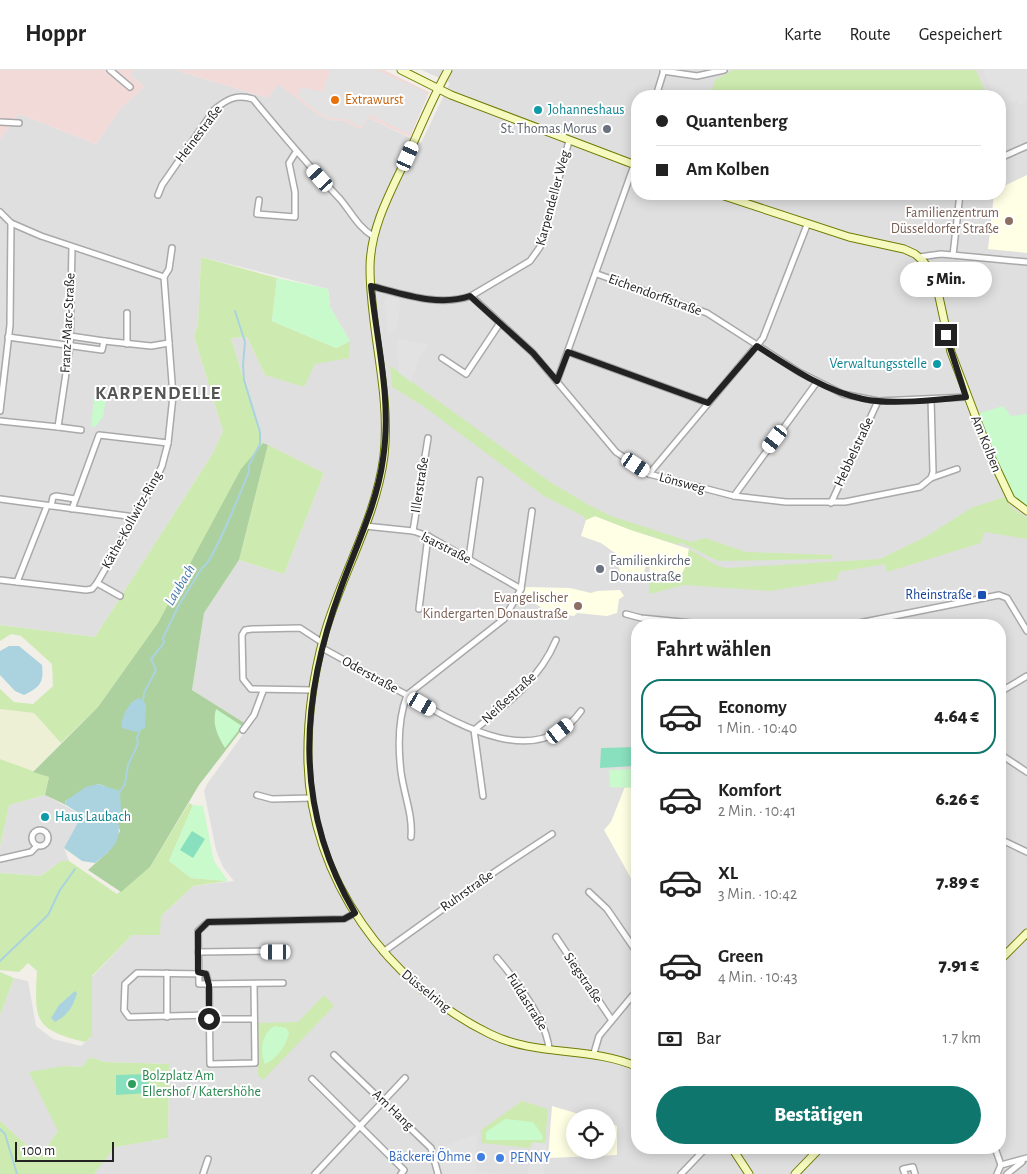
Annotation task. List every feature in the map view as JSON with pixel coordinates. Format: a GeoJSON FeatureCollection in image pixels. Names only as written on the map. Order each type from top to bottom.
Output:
{"type":"FeatureCollection","features":[{"type":"Feature","properties":{"kind":"street"},"geometry":{"type":"LineString","coordinates":[[110,70],[130,87]]}},
{"type":"Feature","properties":{"kind":"street"},"geometry":{"type":"LineString","coordinates":[[400,70],[438,89],[631,164]]}},
{"type":"Feature","properties":{"kind":"street","name":"Düsselring"},"geometry":{"type":"LineString","coordinates":[[448,70],[373,236],[370,259],[371,286],[386,416],[384,458],[365,526],[322,646],[313,690],[308,763],[312,798],[328,860],[355,913],[383,952],[419,988],[471,1024],[519,1046],[594,1053],[631,1065]]}},
{"type":"Feature","properties":{"kind":"street"},"geometry":{"type":"LineString","coordinates":[[658,90],[664,71],[697,76],[724,70]]}},
{"type":"Feature","properties":{"kind":"street","name":"Heinestraße"},"geometry":{"type":"LineString","coordinates":[[158,195],[162,185],[214,110],[224,101],[235,96],[253,99],[296,152],[361,226],[373,236]]}},
{"type":"Feature","properties":{"kind":"street"},"geometry":{"type":"LineString","coordinates":[[0,122],[18,124]]}},
{"type":"Feature","properties":{"kind":"street","name":"Karpendeller Weg"},"geometry":{"type":"LineString","coordinates":[[371,286],[429,299],[461,299],[470,296],[530,262],[537,255],[569,141]]}},
{"type":"Feature","properties":{"kind":"street"},"geometry":{"type":"LineString","coordinates":[[1006,155],[1027,146]]}},
{"type":"Feature","properties":{"kind":"street"},"geometry":{"type":"LineString","coordinates":[[259,200],[257,214],[295,217],[295,192],[290,163],[296,152]]}},
{"type":"Feature","properties":{"kind":"street"},"geometry":{"type":"LineString","coordinates":[[557,381],[631,180]]}},
{"type":"Feature","properties":{"kind":"street"},"geometry":{"type":"LineString","coordinates":[[735,200],[857,240],[904,249],[919,257],[934,254],[1027,262]]}},
{"type":"Feature","properties":{"kind":"street"},"geometry":{"type":"LineString","coordinates":[[953,255],[959,200]]}},
{"type":"Feature","properties":{"kind":"street"},"geometry":{"type":"LineString","coordinates":[[0,212],[11,223],[72,247],[164,277]]}},
{"type":"Feature","properties":{"kind":"street"},"geometry":{"type":"LineString","coordinates":[[0,411],[8,337],[11,223]]}},
{"type":"Feature","properties":{"kind":"street"},"geometry":{"type":"LineString","coordinates":[[649,474],[764,338],[807,225]]}},
{"type":"Feature","properties":{"kind":"street","name":"Franz-Marc-Straße"},"geometry":{"type":"LineString","coordinates":[[58,427],[70,346],[72,247]]}},
{"type":"Feature","properties":{"kind":"street","name":"Käthe-Kollwitz-Ring"},"geometry":{"type":"LineString","coordinates":[[0,580],[86,590],[92,589],[135,517],[162,466],[168,443],[173,396],[164,277],[169,270],[172,248]]}},
{"type":"Feature","properties":{"kind":"street","name":"Am Kolben"},"geometry":{"type":"LineString","coordinates":[[919,257],[931,272],[936,283],[946,335],[966,397],[1003,486],[1016,504],[1027,512]]}},
{"type":"Feature","properties":{"kind":"street","name":"Eichendorffstraße"},"geometry":{"type":"LineString","coordinates":[[597,274],[701,310],[817,382],[852,396],[878,401],[931,399]]}},
{"type":"Feature","properties":{"kind":"street","name":"Lönsweg"},"geometry":{"type":"LineString","coordinates":[[470,296],[533,353],[616,452],[649,474],[734,496],[786,502],[831,503],[913,490],[926,484],[931,478],[957,469]]}},
{"type":"Feature","properties":{"kind":"street"},"geometry":{"type":"LineString","coordinates":[[127,313],[127,344]]}},
{"type":"Feature","properties":{"kind":"street"},"geometry":{"type":"LineString","coordinates":[[442,358],[466,374],[500,323]]}},
{"type":"Feature","properties":{"kind":"street"},"geometry":{"type":"LineString","coordinates":[[70,336],[152,346],[169,343]]}},
{"type":"Feature","properties":{"kind":"street"},"geometry":{"type":"LineString","coordinates":[[8,337],[102,350],[104,341]]}},
{"type":"Feature","properties":{"kind":"street"},"geometry":{"type":"LineString","coordinates":[[568,352],[708,403]]}},
{"type":"Feature","properties":{"kind":"street"},"geometry":{"type":"LineString","coordinates":[[734,496],[817,382]]}},
{"type":"Feature","properties":{"kind":"street"},"geometry":{"type":"LineString","coordinates":[[931,478],[934,466],[931,399],[966,397]]}},
{"type":"Feature","properties":{"kind":"street","name":"Hebbelstraße"},"geometry":{"type":"LineString","coordinates":[[831,503],[878,401]]}},
{"type":"Feature","properties":{"kind":"street"},"geometry":{"type":"LineString","coordinates":[[0,421],[81,430]]}},
{"type":"Feature","properties":{"kind":"street"},"geometry":{"type":"LineString","coordinates":[[72,509],[99,435],[168,443]]}},
{"type":"Feature","properties":{"kind":"street","name":"Illerstraße"},"geometry":{"type":"LineString","coordinates":[[413,532],[428,438]]}},
{"type":"Feature","properties":{"kind":"street"},"geometry":{"type":"LineString","coordinates":[[469,558],[480,480]]}},
{"type":"Feature","properties":{"kind":"street"},"geometry":{"type":"LineString","coordinates":[[17,582],[53,497],[75,499]]}},
{"type":"Feature","properties":{"kind":"street"},"geometry":{"type":"LineString","coordinates":[[0,499],[135,517]]}},
{"type":"Feature","properties":{"kind":"street"},"geometry":{"type":"LineString","coordinates":[[411,837],[413,821],[401,771],[400,737],[402,709],[407,695],[504,619],[522,589],[532,511]]}},
{"type":"Feature","properties":{"kind":"street","name":"Isarstraße"},"geometry":{"type":"LineString","coordinates":[[365,526],[413,532],[428,536],[522,589]]}},
{"type":"Feature","properties":{"kind":"street"},"geometry":{"type":"LineString","coordinates":[[419,609],[428,536]]}},
{"type":"Feature","properties":{"kind":"street","name":"Käthe-Kollwitz-Ring"},"geometry":{"type":"LineString","coordinates":[[97,583],[120,596]]}},
{"type":"Feature","properties":{"kind":"street"},"geometry":{"type":"LineString","coordinates":[[879,619],[999,595],[1006,598],[1027,631]]}},
{"type":"Feature","properties":{"kind":"street"},"geometry":{"type":"LineString","coordinates":[[626,614],[649,619]]}},
{"type":"Feature","properties":{"kind":"street"},"geometry":{"type":"LineString","coordinates":[[313,690],[263,691],[251,689],[243,679],[242,635],[245,630],[300,628],[322,646]]}},
{"type":"Feature","properties":{"kind":"street","name":"Neißestraße"},"geometry":{"type":"LineString","coordinates":[[474,730],[526,686],[544,665],[556,640]]}},
{"type":"Feature","properties":{"kind":"street","name":"Oderstraße"},"geometry":{"type":"LineString","coordinates":[[322,646],[455,723],[490,736],[521,741],[547,736],[560,731],[575,719],[580,711]]}},
{"type":"Feature","properties":{"kind":"street"},"geometry":{"type":"LineString","coordinates":[[1006,688],[1027,676]]}},
{"type":"Feature","properties":{"kind":"street"},"geometry":{"type":"LineString","coordinates":[[243,730],[254,715],[263,691]]}},
{"type":"Feature","properties":{"kind":"street"},"geometry":{"type":"LineString","coordinates":[[474,730],[483,796]]}},
{"type":"Feature","properties":{"kind":"street"},"geometry":{"type":"LineString","coordinates":[[1006,758],[1027,772]]}},
{"type":"Feature","properties":{"kind":"street"},"geometry":{"type":"LineString","coordinates":[[257,795],[272,799],[312,798]]}},
{"type":"Feature","properties":{"kind":"street","name":"Ruhrstraße"},"geometry":{"type":"LineString","coordinates":[[383,952],[496,871],[552,834]]}},
{"type":"Feature","properties":{"kind":"street"},"geometry":{"type":"LineString","coordinates":[[1006,843],[1027,852]]}},
{"type":"Feature","properties":{"kind":"street"},"geometry":{"type":"LineString","coordinates":[[0,859],[31,852],[37,846]]}},
{"type":"Feature","properties":{"kind":"street"},"geometry":{"type":"LineString","coordinates":[[589,892],[607,909],[631,944]]}},
{"type":"Feature","properties":{"kind":"street"},"geometry":{"type":"LineString","coordinates":[[283,983],[199,984],[198,932],[208,922],[344,919],[355,913]]}},
{"type":"Feature","properties":{"kind":"street"},"geometry":{"type":"LineString","coordinates":[[1006,951],[1027,933]]}},
{"type":"Feature","properties":{"kind":"street","name":"Siegstraße"},"geometry":{"type":"LineString","coordinates":[[556,937],[611,1019]]}},
{"type":"Feature","properties":{"kind":"street"},"geometry":{"type":"LineString","coordinates":[[198,952],[281,951]]}},
{"type":"Feature","properties":{"kind":"street","name":"Fuldastraße"},"geometry":{"type":"LineString","coordinates":[[497,958],[545,1029],[549,1050]]}},
{"type":"Feature","properties":{"kind":"street"},"geometry":{"type":"LineString","coordinates":[[254,984],[254,1019],[254,1063],[210,1064],[209,1017],[209,985],[206,974],[198,972],[137,973],[124,984],[124,1010],[129,1017],[209,1017],[254,1019]]}},
{"type":"Feature","properties":{"kind":"street"},"geometry":{"type":"LineString","coordinates":[[167,973],[167,1017]]}},
{"type":"Feature","properties":{"kind":"street"},"geometry":{"type":"LineString","coordinates":[[594,1053],[599,1036],[631,997]]}},
{"type":"Feature","properties":{"kind":"street","name":"Am Hang"},"geometry":{"type":"LineString","coordinates":[[334,1055],[431,1148],[438,1174]]}},
{"type":"Feature","properties":{"kind":"street"},"geometry":{"type":"LineString","coordinates":[[315,1174],[405,1078]]}},
{"type":"Feature","properties":{"kind":"street"},"geometry":{"type":"LineString","coordinates":[[312,1079],[404,1170],[401,1174]]}},
{"type":"Feature","properties":{"kind":"street"},"geometry":{"type":"LineString","coordinates":[[680,1174],[700,1154]]}},
{"type":"Feature","properties":{"kind":"street"},"geometry":{"type":"LineString","coordinates":[[736,1154],[749,1174]]}},
{"type":"Feature","properties":{"kind":"street"},"geometry":{"type":"LineString","coordinates":[[795,1174],[814,1154]]}},
{"type":"Feature","properties":{"kind":"street"},"geometry":{"type":"LineString","coordinates":[[997,1154],[1001,1165],[997,1174]]}},
{"type":"Feature","properties":{"kind":"street"},"geometry":{"type":"LineString","coordinates":[[203,1174],[208,1159]]}},
{"type":"Feature","properties":{"kind":"street"},"geometry":{"type":"LineString","coordinates":[[1001,1165],[1025,1159]]}},
{"type":"Feature","properties":{"kind":"street"},"geometry":{"type":"LineString","coordinates":[[1007,1174],[1025,1159]]}},
{"type":"Feature","properties":{"kind":"street"},"geometry":{"type":"LineString","coordinates":[[905,1174],[903,1169],[913,1166],[915,1174]]}},
{"type":"Feature","properties":{"kind":"shaded area"},"geometry":{"type":"Polygon","coordinates":[[[0,70],[134,70],[130,75],[144,87],[120,109],[96,144],[19,114],[0,139],[0,70]]]}},
{"type":"Feature","properties":{"kind":"shaded area"},"geometry":{"type":"Polygon","coordinates":[[[134,70],[175,70],[268,98],[278,83],[317,114],[330,120],[344,121],[360,129],[369,118],[421,143],[450,83],[422,70],[1027,70],[1027,1174],[94,1174],[114,1147],[168,1138],[169,1064],[105,1062],[90,1057],[83,1067],[64,1066],[58,1131],[40,1157],[0,1121],[0,1015],[14,978],[28,981],[36,1026],[53,1039],[81,1046],[92,1036],[92,977],[132,935],[161,916],[193,886],[234,881],[223,867],[216,850],[204,791],[207,784],[249,726],[192,690],[204,613],[239,560],[284,574],[324,473],[263,443],[231,338],[247,337],[265,375],[315,364],[350,341],[330,307],[328,289],[201,257],[198,324],[194,336],[223,431],[213,453],[95,637],[0,625],[0,139],[19,114],[96,144],[120,109],[144,87],[130,75],[134,70]]]}},
{"type":"Feature","properties":{"kind":"shaded area"},"geometry":{"type":"Polygon","coordinates":[[[175,70],[384,70],[429,92],[410,137],[369,118],[360,129],[344,121],[330,120],[317,114],[278,84],[268,98],[175,70]]]}},
{"type":"Feature","properties":{"kind":"shaded area"},"geometry":{"type":"Polygon","coordinates":[[[330,70],[376,70],[424,91],[427,97],[410,134],[370,115],[361,127],[345,119],[329,118],[319,113],[298,96],[301,87],[323,92],[330,70]]]}},
{"type":"Feature","properties":{"kind":"shaded area"},"geometry":{"type":"Polygon","coordinates":[[[983,70],[1027,70],[1027,102],[1019,105],[1016,100],[1006,104],[1006,90],[991,90],[983,70]]]}},
{"type":"Feature","properties":{"kind":"shaded area","name":"Familienzentrum Düsseldorfer Straße"},"geometry":{"type":"Polygon","coordinates":[[[1027,175],[1027,253],[988,249],[993,200],[1006,200],[1006,185],[1027,175]]]}},
{"type":"Feature","properties":{"kind":"shaded area"},"geometry":{"type":"Polygon","coordinates":[[[388,296],[399,299],[400,304],[397,328],[388,335],[384,302],[388,296]]]}},
{"type":"Feature","properties":{"kind":"shaded area"},"geometry":{"type":"Polygon","coordinates":[[[397,339],[429,345],[421,355],[411,382],[399,373],[397,339]]]}},
{"type":"Feature","properties":{"kind":"shaded area"},"geometry":{"type":"Polygon","coordinates":[[[595,516],[689,549],[686,566],[682,574],[649,576],[650,565],[646,564],[643,578],[622,579],[615,553],[601,543],[581,536],[586,520],[595,516]]]}},
{"type":"Feature","properties":{"kind":"shaded area","name":"Evangelischer Kindergarten Donaustraße"},"geometry":{"type":"Polygon","coordinates":[[[526,587],[570,588],[591,593],[620,590],[624,596],[619,599],[617,613],[607,616],[577,613],[574,616],[549,613],[523,595],[526,587]]]}},
{"type":"Feature","properties":{"kind":"shaded area"},"geometry":{"type":"Polygon","coordinates":[[[0,709],[34,713],[61,743],[33,772],[0,759],[0,709]]]}},
{"type":"Feature","properties":{"kind":"shaded area"},"geometry":{"type":"Polygon","coordinates":[[[626,784],[631,784],[631,878],[604,830],[611,822],[626,784]]]}},
{"type":"Feature","properties":{"kind":"shaded area"},"geometry":{"type":"Polygon","coordinates":[[[45,795],[82,815],[64,848],[69,861],[61,861],[41,876],[0,873],[0,847],[9,805],[45,795]]]}},
{"type":"Feature","properties":{"kind":"shaded area"},"geometry":{"type":"Polygon","coordinates":[[[552,1106],[566,1110],[566,1157],[548,1158],[552,1106]]]}},
{"type":"Feature","properties":{"kind":"shaded area"},"geometry":{"type":"Polygon","coordinates":[[[616,1126],[617,1126],[616,1155],[616,1126]]]}},
{"type":"Feature","properties":{"kind":"shaded area"},"geometry":{"type":"Polygon","coordinates":[[[477,1134],[476,1172],[506,1174],[443,1174],[436,1149],[477,1134]]]}},
{"type":"Feature","properties":{"kind":"shaded area"},"geometry":{"type":"Polygon","coordinates":[[[533,1142],[547,1144],[544,1174],[528,1174],[533,1142]]]}},
{"type":"Feature","properties":{"kind":"green space"},"geometry":{"type":"Polygon","coordinates":[[[733,70],[976,70],[984,90],[712,90],[715,80],[733,70]]]}},
{"type":"Feature","properties":{"kind":"green space"},"geometry":{"type":"Polygon","coordinates":[[[201,257],[277,278],[272,321],[336,348],[350,341],[349,358],[315,364],[304,387],[265,375],[247,337],[231,338],[263,443],[241,470],[158,624],[98,707],[61,743],[34,713],[0,709],[0,689],[14,702],[33,704],[53,686],[52,664],[21,636],[11,634],[0,641],[0,625],[95,637],[213,453],[223,431],[194,336],[198,324],[201,257]]]}},
{"type":"Feature","properties":{"kind":"green space"},"geometry":{"type":"Polygon","coordinates":[[[277,278],[328,289],[330,307],[350,341],[336,348],[272,321],[277,278]]]}},
{"type":"Feature","properties":{"kind":"green space"},"geometry":{"type":"Polygon","coordinates":[[[390,366],[550,482],[611,516],[691,542],[705,538],[746,552],[834,555],[831,559],[718,561],[680,542],[679,545],[595,516],[586,520],[583,516],[544,496],[423,406],[392,387],[390,366]]]}},
{"type":"Feature","properties":{"kind":"green space"},"geometry":{"type":"Polygon","coordinates":[[[94,398],[106,400],[103,417],[95,427],[91,426],[94,398]]]}},
{"type":"Feature","properties":{"kind":"green space"},"geometry":{"type":"Polygon","coordinates":[[[1003,406],[1011,416],[1027,414],[1027,508],[1016,500],[1009,491],[977,414],[1003,406]]]}},
{"type":"Feature","properties":{"kind":"green space"},"geometry":{"type":"Polygon","coordinates":[[[263,443],[268,445],[239,560],[204,613],[192,690],[246,724],[199,785],[150,867],[121,892],[88,870],[108,852],[120,831],[105,786],[98,784],[65,801],[66,805],[45,795],[49,777],[33,772],[98,707],[158,623],[241,469],[263,443]]]}},
{"type":"Feature","properties":{"kind":"green space"},"geometry":{"type":"Polygon","coordinates":[[[268,445],[324,473],[284,574],[239,560],[268,445]]]}},
{"type":"Feature","properties":{"kind":"green space"},"geometry":{"type":"Polygon","coordinates":[[[1004,497],[1012,508],[1027,518],[1027,539],[984,532],[981,543],[887,572],[885,564],[839,572],[837,580],[770,591],[684,585],[649,594],[649,576],[682,574],[686,566],[689,549],[718,566],[726,568],[880,559],[927,536],[971,508],[1004,497]]]}},
{"type":"Feature","properties":{"kind":"green space"},"geometry":{"type":"Polygon","coordinates":[[[216,709],[242,726],[225,748],[216,729],[216,709]]]}},
{"type":"Feature","properties":{"kind":"green space"},"geometry":{"type":"Polygon","coordinates":[[[631,747],[631,766],[600,768],[601,748],[631,747]]]}},
{"type":"Feature","properties":{"kind":"green space"},"geometry":{"type":"Polygon","coordinates":[[[0,759],[49,777],[45,795],[9,805],[0,847],[0,759]]]}},
{"type":"Feature","properties":{"kind":"green space"},"geometry":{"type":"Polygon","coordinates":[[[631,769],[631,788],[610,787],[609,770],[631,769]]]}},
{"type":"Feature","properties":{"kind":"green space"},"geometry":{"type":"Polygon","coordinates":[[[189,803],[193,805],[169,861],[191,878],[228,881],[193,886],[161,916],[160,935],[132,935],[92,976],[92,1036],[85,1042],[56,1033],[41,1021],[38,1012],[36,1001],[37,971],[28,963],[19,972],[0,970],[0,873],[41,876],[61,861],[69,861],[117,894],[150,867],[189,803]]]}},
{"type":"Feature","properties":{"kind":"green space"},"geometry":{"type":"Polygon","coordinates":[[[193,805],[203,806],[214,861],[228,881],[191,878],[169,861],[193,805]]]}},
{"type":"Feature","properties":{"kind":"green space"},"geometry":{"type":"Polygon","coordinates":[[[192,831],[205,839],[193,858],[180,850],[192,831]]]}},
{"type":"Feature","properties":{"kind":"green space"},"geometry":{"type":"Polygon","coordinates":[[[0,972],[14,978],[0,1015],[0,972]]]}},
{"type":"Feature","properties":{"kind":"green space"},"geometry":{"type":"Polygon","coordinates":[[[324,995],[334,1006],[263,1080],[258,1075],[258,1023],[298,1022],[324,995]]]}},
{"type":"Feature","properties":{"kind":"green space"},"geometry":{"type":"Polygon","coordinates":[[[275,1026],[286,1028],[289,1032],[288,1037],[277,1055],[265,1064],[262,1054],[263,1043],[267,1033],[275,1026]]]}},
{"type":"Feature","properties":{"kind":"green space"},"geometry":{"type":"Polygon","coordinates":[[[90,1057],[105,1062],[169,1064],[168,1138],[115,1147],[94,1174],[0,1174],[0,1121],[40,1157],[58,1131],[29,1072],[64,1066],[82,1067],[90,1057]]]}},
{"type":"Feature","properties":{"kind":"green space","name":"Bolzplatz Am Ellershof / Katershöhe"},"geometry":{"type":"Polygon","coordinates":[[[148,1074],[149,1093],[116,1095],[116,1075],[148,1074]]]}},
{"type":"Feature","properties":{"kind":"green space"},"geometry":{"type":"Polygon","coordinates":[[[522,1101],[548,1109],[545,1143],[531,1143],[530,1148],[481,1143],[481,1130],[522,1101]]]}},
{"type":"Feature","properties":{"kind":"green space"},"geometry":{"type":"Polygon","coordinates":[[[505,1119],[533,1122],[543,1136],[542,1140],[486,1140],[486,1132],[505,1119]]]}},
{"type":"Feature","properties":{"kind":"water"},"geometry":{"type":"Polygon","coordinates":[[[9,646],[19,646],[42,665],[40,684],[24,695],[15,691],[0,675],[0,651],[9,646]]]}},
{"type":"Feature","properties":{"kind":"water"},"geometry":{"type":"Polygon","coordinates":[[[139,698],[146,704],[145,728],[136,732],[122,728],[122,720],[126,710],[139,698]]]}},
{"type":"Feature","properties":{"kind":"water"},"geometry":{"type":"Polygon","coordinates":[[[98,784],[120,791],[121,812],[117,816],[119,825],[118,838],[112,848],[95,863],[82,861],[64,848],[82,815],[66,805],[65,801],[86,787],[98,784]]]}},
{"type":"Feature","properties":{"kind":"water"},"geometry":{"type":"Polygon","coordinates":[[[75,991],[77,993],[69,1010],[55,1022],[51,1018],[59,1005],[75,991]]]}},
{"type":"Feature","properties":{"kind":"waterway","name":"Laubach"},"geometry":{"type":"LineString","coordinates":[[143,701],[144,693],[156,670],[151,659],[164,643],[163,638],[179,605],[213,553],[249,472],[249,465],[260,444],[260,432],[244,380],[245,342],[235,311]]}},
{"type":"Feature","properties":{"kind":"waterway","name":"Laubach"},"geometry":{"type":"LineString","coordinates":[[119,793],[125,784],[128,765],[138,744],[137,738],[140,729]]}},
{"type":"Feature","properties":{"kind":"waterway","name":"Laubach"},"geometry":{"type":"LineString","coordinates":[[0,961],[48,915],[60,890],[75,869]]}},
{"type":"Feature","properties":{"kind":"waterway","name":"Laubach"},"geometry":{"type":"LineString","coordinates":[[0,1129],[5,1134],[17,1174]]}},
{"type":"Feature","properties":{"kind":"place","name":"Extrawurst"},"geometry":{"type":"Point","coordinates":[335,100]}},
{"type":"Feature","properties":{"kind":"place","name":"Johanneshaus"},"geometry":{"type":"Point","coordinates":[538,110]}},
{"type":"Feature","properties":{"kind":"place","name":"St. Thomas Morus"},"geometry":{"type":"Point","coordinates":[607,129]}},
{"type":"Feature","properties":{"kind":"place","name":"Familienzentrum Düsseldorfer Straße"},"geometry":{"type":"Point","coordinates":[1009,221]}},
{"type":"Feature","properties":{"kind":"place","name":"Verwaltungsstelle"},"geometry":{"type":"Point","coordinates":[937,364]}},
{"type":"Feature","properties":{"kind":"place","name":"Familienkirche Donaustraße"},"geometry":{"type":"Point","coordinates":[600,569]}},
{"type":"Feature","properties":{"kind":"place","name":"Rheinstraße"},"geometry":{"type":"Point","coordinates":[982,595]}},
{"type":"Feature","properties":{"kind":"place","name":"Evangelischer Kindergarten Donaustraße"},"geometry":{"type":"Point","coordinates":[578,606]}},
{"type":"Feature","properties":{"kind":"place","name":"Haus Laubach"},"geometry":{"type":"Point","coordinates":[45,817]}},
{"type":"Feature","properties":{"kind":"place","name":"Bolzplatz Am Ellershof / Katershöhe"},"geometry":{"type":"Point","coordinates":[132,1084]}},
{"type":"Feature","properties":{"kind":"place","name":"Bäckerei Öhme"},"geometry":{"type":"Point","coordinates":[481,1157]}},
{"type":"Feature","properties":{"kind":"place","name":"PENNY"},"geometry":{"type":"Point","coordinates":[500,1158]}},
{"type":"Feature","properties":{"kind":"district","name":"KARPENDELLE"},"geometry":{"type":"Point","coordinates":[158,393]}},
{"type":"Feature","properties":{"kind":"route"},"geometry":{"type":"LineString","coordinates":[[209,1019],[209,985],[206,974],[198,972],[198,932],[208,922],[344,919],[355,913],[328,860],[317,825],[308,763],[310,712],[325,633],[371,508],[384,458],[386,416],[371,286],[415,298],[442,300],[461,299],[470,296],[533,353],[557,381],[568,352],[708,403],[757,346],[817,382],[843,394],[861,399],[878,401],[966,397],[946,335]]}}]}
